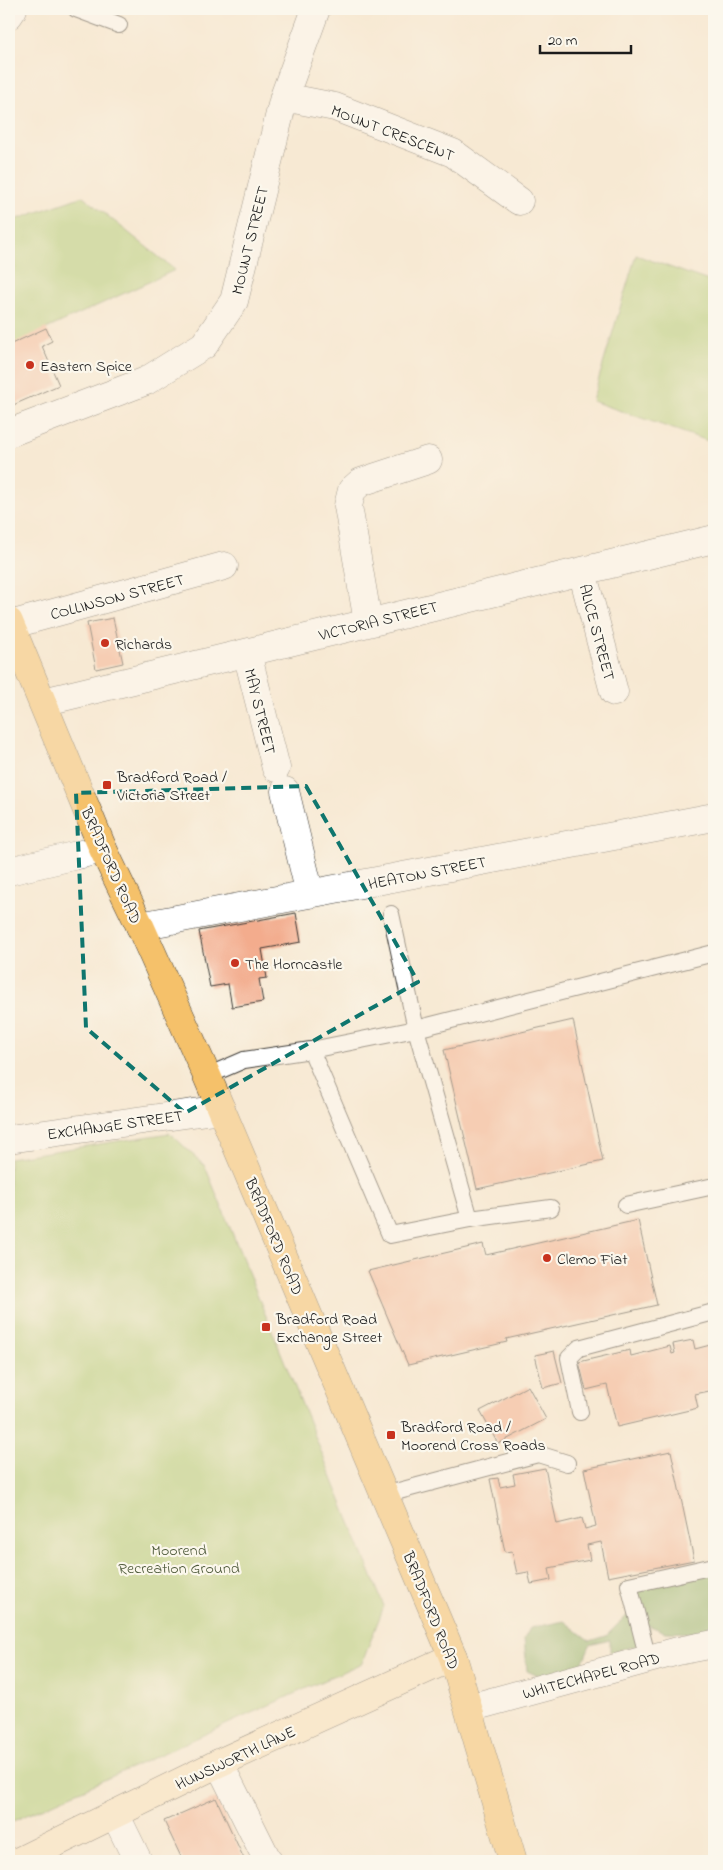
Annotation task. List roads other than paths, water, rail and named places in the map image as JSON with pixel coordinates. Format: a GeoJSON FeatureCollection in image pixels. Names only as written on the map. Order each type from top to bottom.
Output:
{"type":"FeatureCollection","features":[{"type":"Feature","properties":{"kind":"main road","name":"BRADFORD ROAD"},"geometry":{"type":"LineString","coordinates":[[10,624],[103,849],[140,926],[207,1076],[453,1658],[513,1861]]}},
{"type":"Feature","properties":{"kind":"main road","name":"HUNSWORTH LANE"},"geometry":{"type":"LineString","coordinates":[[30,1859],[115,1814],[219,1763],[453,1658]]}},
{"type":"Feature","properties":{"kind":"street"},"geometry":{"type":"LineString","coordinates":[[9,15],[13,9]]}},
{"type":"Feature","properties":{"kind":"street","name":"MOUNT STREET"},"geometry":{"type":"LineString","coordinates":[[9,433],[146,381],[204,345],[234,301],[284,97],[316,9]]}},
{"type":"Feature","properties":{"kind":"street","name":"MOUNT CRESCENT"},"geometry":{"type":"LineString","coordinates":[[284,97],[335,108],[453,153],[519,201]]}},
{"type":"Feature","properties":{"kind":"street"},"geometry":{"type":"LineString","coordinates":[[368,622],[348,506],[352,490],[361,482],[428,460]]}},
{"type":"Feature","properties":{"kind":"street","name":"VICTORIA STREET"},"geometry":{"type":"LineString","coordinates":[[43,702],[714,539]]}},
{"type":"Feature","properties":{"kind":"street","name":"COLLINSON STREET"},"geometry":{"type":"LineString","coordinates":[[10,624],[224,566]]}},
{"type":"Feature","properties":{"kind":"street","name":"ALICE STREET"},"geometry":{"type":"LineString","coordinates":[[582,571],[614,692]]}},
{"type":"Feature","properties":{"kind":"street","name":"MAY STREET"},"geometry":{"type":"LineString","coordinates":[[246,653],[310,894]]}},
{"type":"Feature","properties":{"kind":"street","name":"HEATON STREET"},"geometry":{"type":"LineString","coordinates":[[140,926],[714,817]]}},
{"type":"Feature","properties":{"kind":"street"},"geometry":{"type":"LineString","coordinates":[[9,871],[103,849]]}},
{"type":"Feature","properties":{"kind":"street","name":"EXCHANGE STREET"},"geometry":{"type":"LineString","coordinates":[[9,1139],[221,1109]]}},
{"type":"Feature","properties":{"kind":"street","name":"WHITECHAPEL ROAD"},"geometry":{"type":"LineString","coordinates":[[469,1708],[648,1659],[714,1644]]}},
{"type":"Feature","properties":{"kind":"street"},"geometry":{"type":"LineString","coordinates":[[219,1763],[268,1861]]}},
{"type":"Feature","properties":{"kind":"street"},"geometry":{"type":"LineString","coordinates":[[115,1814],[138,1861]]}},
{"type":"Feature","properties":{"kind":"lane"},"geometry":{"type":"LineString","coordinates":[[76,9],[119,25]]}},
{"type":"Feature","properties":{"kind":"lane"},"geometry":{"type":"LineString","coordinates":[[390,914],[416,1029],[470,1220]]}},
{"type":"Feature","properties":{"kind":"lane"},"geometry":{"type":"LineString","coordinates":[[207,1076],[244,1060],[311,1050],[416,1029],[714,953]]}},
{"type":"Feature","properties":{"kind":"lane"},"geometry":{"type":"LineString","coordinates":[[311,1050],[390,1235],[470,1220],[551,1208]]}},
{"type":"Feature","properties":{"kind":"lane"},"geometry":{"type":"LineString","coordinates":[[626,1205],[714,1186]]}},
{"type":"Feature","properties":{"kind":"lane"},"geometry":{"type":"LineString","coordinates":[[580,1412],[569,1358],[579,1348],[714,1312]]}},
{"type":"Feature","properties":{"kind":"lane"},"geometry":{"type":"LineString","coordinates":[[384,1495],[538,1454],[567,1463]]}},
{"type":"Feature","properties":{"kind":"lane"},"geometry":{"type":"LineString","coordinates":[[648,1659],[629,1586],[714,1566]]}},
{"type":"Feature","properties":{"kind":"place","name":"Eastern Spice"},"geometry":{"type":"Point","coordinates":[30,365]}},
{"type":"Feature","properties":{"kind":"place","name":"Richards"},"geometry":{"type":"Point","coordinates":[105,643]}},
{"type":"Feature","properties":{"kind":"place","name":"Bradford Road / Victoria Street"},"geometry":{"type":"Point","coordinates":[107,785]}},
{"type":"Feature","properties":{"kind":"place","name":"The Horncastle"},"geometry":{"type":"Point","coordinates":[235,963]}},
{"type":"Feature","properties":{"kind":"place","name":"Clemo Fiat"},"geometry":{"type":"Point","coordinates":[547,1258]}},
{"type":"Feature","properties":{"kind":"place","name":"Bradford Road Exchange Street"},"geometry":{"type":"Point","coordinates":[266,1327]}},
{"type":"Feature","properties":{"kind":"place","name":"Bradford Road / Moorend Cross Roads"},"geometry":{"type":"Point","coordinates":[391,1435]}},
{"type":"Feature","properties":{"kind":"park label","name":"Moorend Recreation Ground"},"geometry":{"type":"Point","coordinates":[179,1558]}}]}
